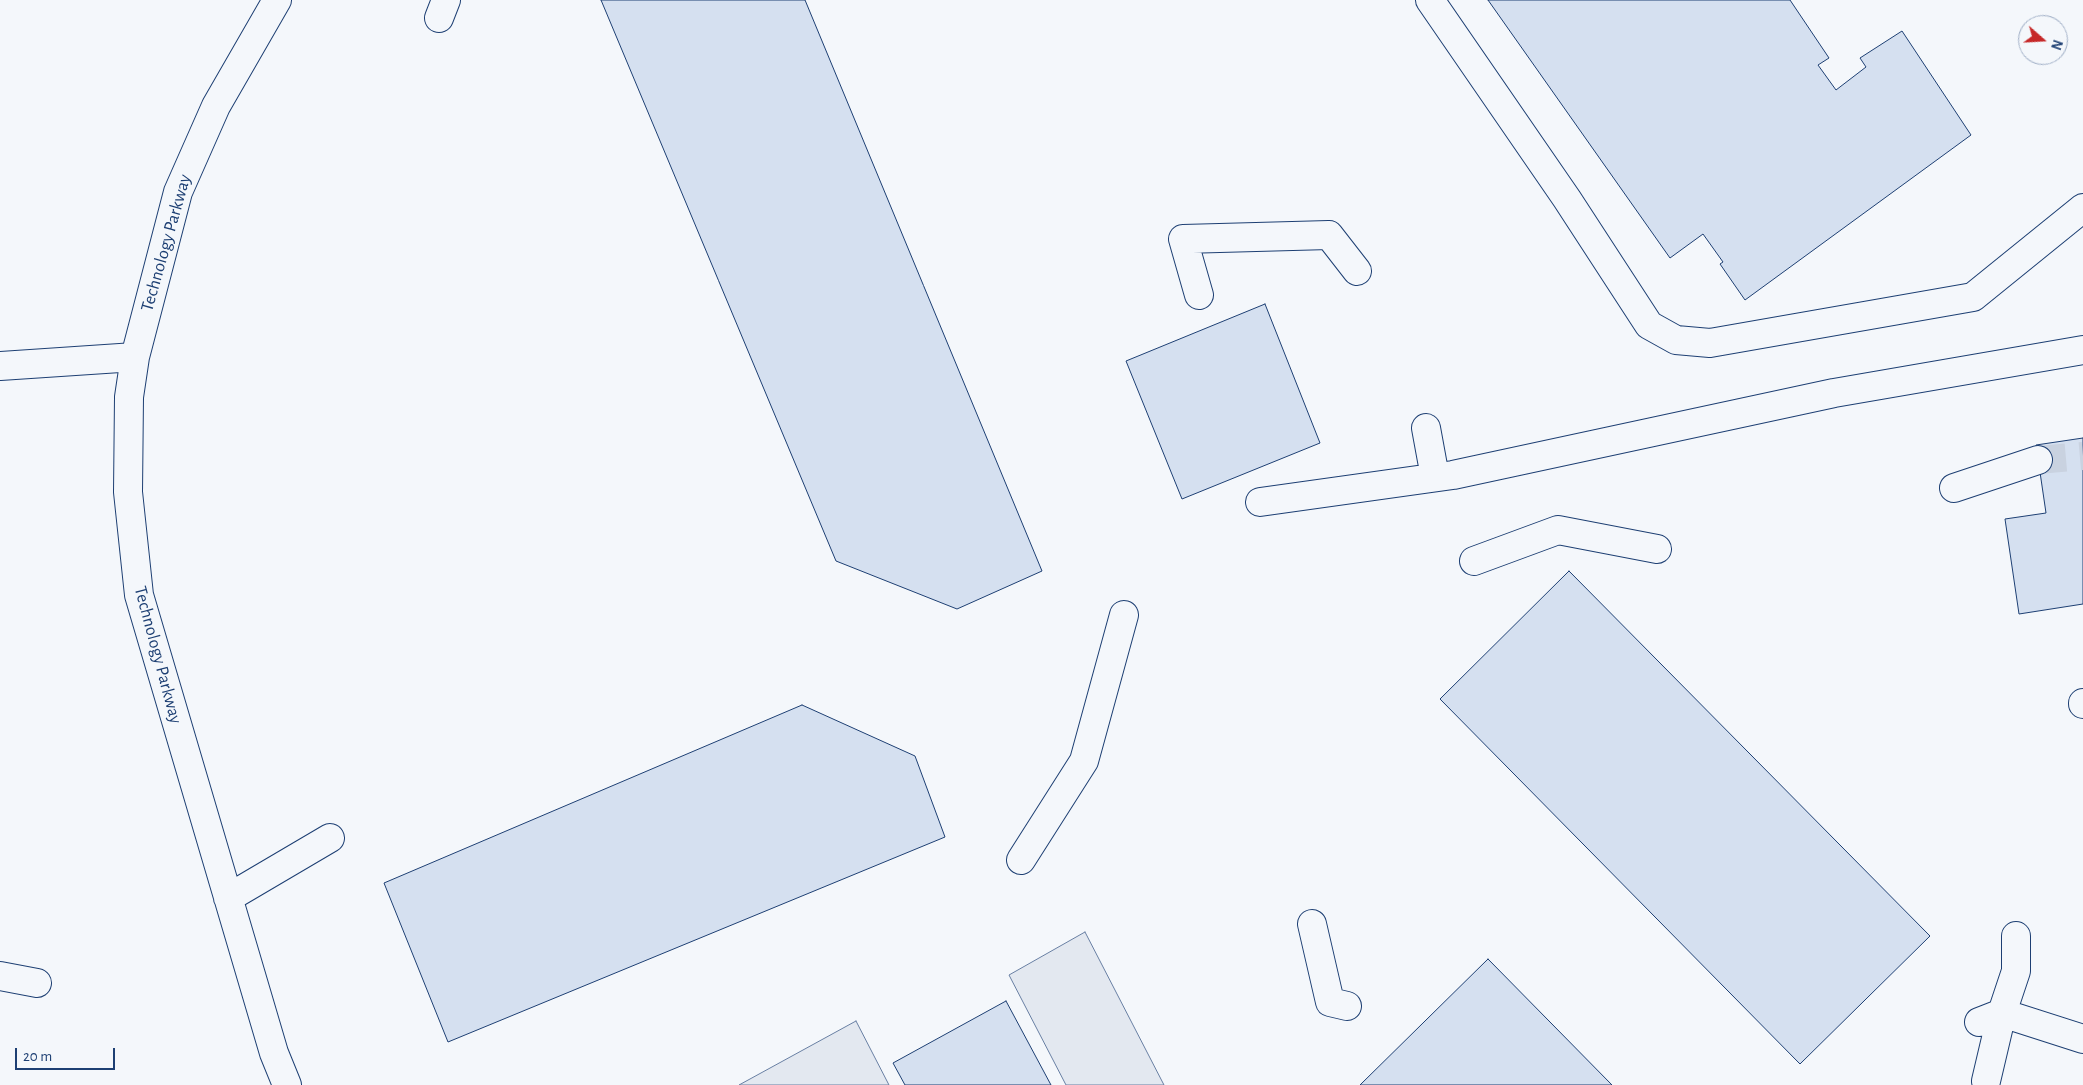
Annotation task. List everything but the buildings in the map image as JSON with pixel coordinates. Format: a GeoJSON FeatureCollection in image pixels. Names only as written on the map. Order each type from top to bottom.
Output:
{"type":"FeatureCollection","features":[{"type":"Feature","properties":{"kind":"street","name":"Technology Parkway"},"geometry":{"type":"LineString","coordinates":[[277,0],[216,106],[178,192],[135,357],[129,397],[128,492],[139,596],[274,1053],[287,1085]]}},
{"type":"Feature","properties":{"kind":"street"},"geometry":{"type":"LineString","coordinates":[[1430,0],[1568,199],[1649,325],[1676,340],[1710,343],[1973,297],[2083,208]]}},
{"type":"Feature","properties":{"kind":"street"},"geometry":{"type":"LineString","coordinates":[[1199,295],[1183,239],[1329,235],[1357,271]]}},
{"type":"Feature","properties":{"kind":"street"},"geometry":{"type":"LineString","coordinates":[[1260,502],[1434,477],[1834,393],[2083,350]]}},
{"type":"Feature","properties":{"kind":"street"},"geometry":{"type":"LineString","coordinates":[[0,366],[135,357]]}},
{"type":"Feature","properties":{"kind":"street"},"geometry":{"type":"LineString","coordinates":[[1426,428],[1434,477]]}},
{"type":"Feature","properties":{"kind":"street"},"geometry":{"type":"LineString","coordinates":[[1954,488],[2038,460]]}},
{"type":"Feature","properties":{"kind":"street"},"geometry":{"type":"LineString","coordinates":[[1474,561],[1558,530],[1657,549]]}},
{"type":"Feature","properties":{"kind":"street"},"geometry":{"type":"LineString","coordinates":[[1021,860],[1084,761],[1124,615]]}},
{"type":"Feature","properties":{"kind":"street"},"geometry":{"type":"LineString","coordinates":[[228,898],[330,838]]}},
{"type":"Feature","properties":{"kind":"street"},"geometry":{"type":"LineString","coordinates":[[1312,924],[1330,1002],[1347,1006]]}},
{"type":"Feature","properties":{"kind":"street"},"geometry":{"type":"LineString","coordinates":[[1986,1081],[1991,1017],[2016,970],[2016,936]]}},
{"type":"Feature","properties":{"kind":"street"},"geometry":{"type":"LineString","coordinates":[[0,976],[36,983]]}},
{"type":"Feature","properties":{"kind":"street"},"geometry":{"type":"LineString","coordinates":[[1991,1017],[2083,1039]]}},
{"type":"Feature","properties":{"kind":"shaded area"},"geometry":{"type":"Polygon","coordinates":[[[1085,932],[1164,1085],[1066,1085],[1009,975],[1085,932]]]}},
{"type":"Feature","properties":{"kind":"shaded area"},"geometry":{"type":"Polygon","coordinates":[[[856,1021],[889,1085],[739,1085],[856,1021]]]}},
{"type":"Feature","properties":{"kind":"tunnel"},"geometry":{"type":"LineString","coordinates":[[2038,460],[2083,456]]}}]}
